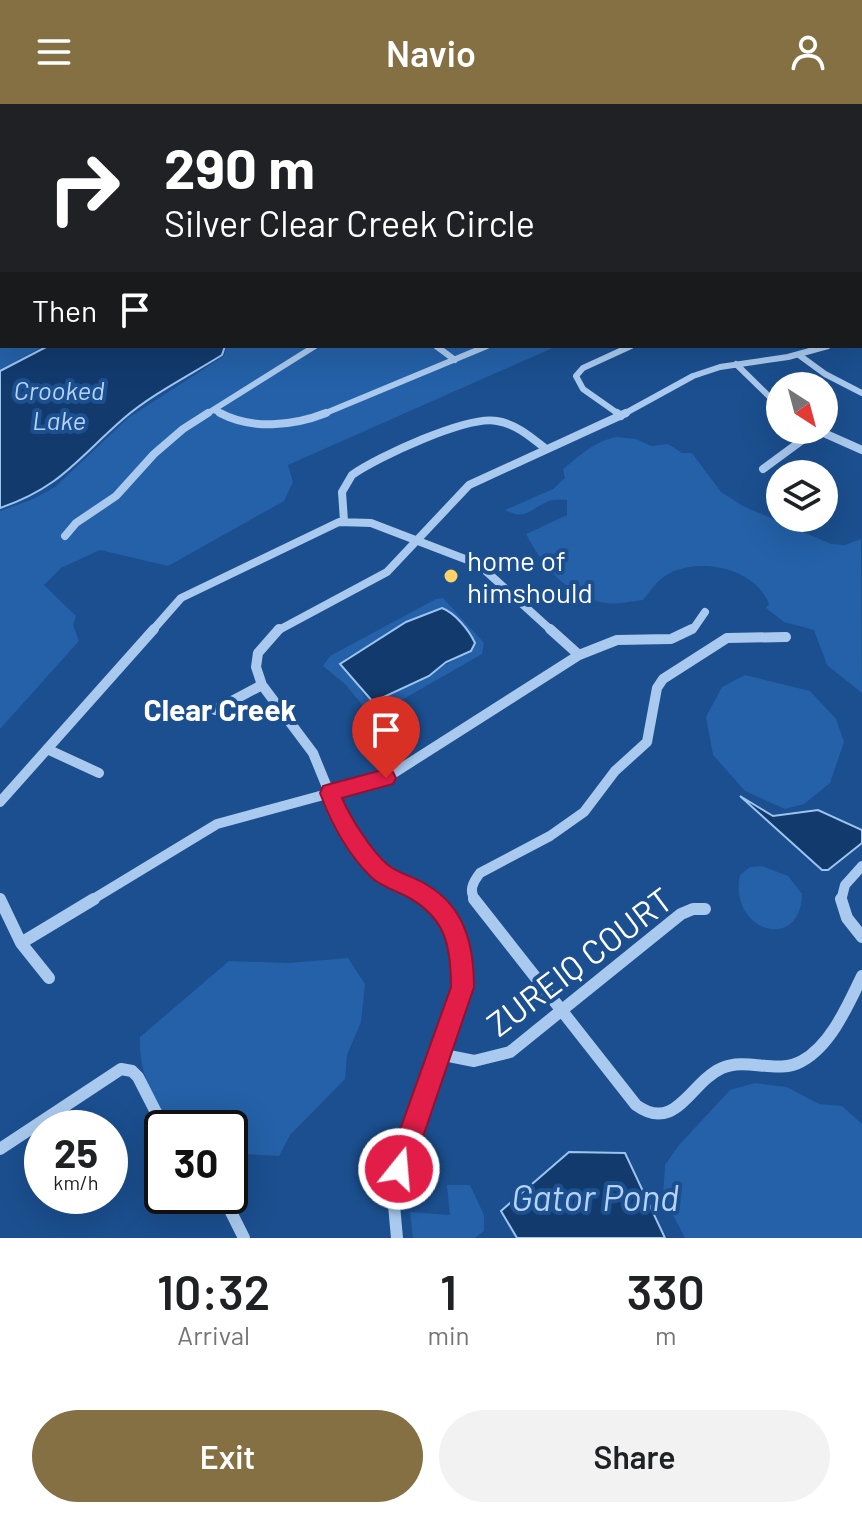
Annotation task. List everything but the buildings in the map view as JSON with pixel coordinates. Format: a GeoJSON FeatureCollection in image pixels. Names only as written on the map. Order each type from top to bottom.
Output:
{"type":"FeatureCollection","features":[{"type":"Feature","properties":{"kind":"street"},"geometry":{"type":"LineString","coordinates":[[65,536],[76,523],[129,484],[168,441],[312,348]]}},
{"type":"Feature","properties":{"kind":"street"},"geometry":{"type":"LineString","coordinates":[[439,348],[455,360]]}},
{"type":"Feature","properties":{"kind":"street"},"geometry":{"type":"LineString","coordinates":[[214,410],[227,417],[267,425],[304,422],[482,348]]}},
{"type":"Feature","properties":{"kind":"street"},"geometry":{"type":"LineString","coordinates":[[621,416],[583,389],[576,376],[583,368],[627,348]]}},
{"type":"Feature","properties":{"kind":"street"},"geometry":{"type":"LineString","coordinates":[[397,1238],[394,1205],[399,1169],[462,987],[460,946],[454,928],[432,899],[380,872],[346,829],[313,753],[262,685],[256,661],[268,638],[281,627],[387,572],[469,485],[621,416],[680,382],[714,369],[799,355],[822,348]]}},
{"type":"Feature","properties":{"kind":"street"},"geometry":{"type":"LineString","coordinates":[[799,355],[830,378],[862,393]]}},
{"type":"Feature","properties":{"kind":"street"},"geometry":{"type":"LineString","coordinates":[[736,364],[766,393]]}},
{"type":"Feature","properties":{"kind":"street"},"geometry":{"type":"LineString","coordinates":[[344,521],[340,499],[346,479],[359,470],[462,423],[480,418],[510,422],[546,449]]}},
{"type":"Feature","properties":{"kind":"street"},"geometry":{"type":"LineString","coordinates":[[838,439],[862,450]]}},
{"type":"Feature","properties":{"kind":"street"},"geometry":{"type":"LineString","coordinates":[[763,469],[798,444]]}},
{"type":"Feature","properties":{"kind":"street"},"geometry":{"type":"LineString","coordinates":[[0,802],[181,598],[326,526],[344,521],[371,523],[484,568],[579,655]]}},
{"type":"Feature","properties":{"kind":"street"},"geometry":{"type":"LineString","coordinates":[[21,943],[217,824],[398,772],[579,655],[617,640],[671,639],[694,628],[705,612]]}},
{"type":"Feature","properties":{"kind":"street"},"geometry":{"type":"LineString","coordinates":[[786,637],[727,638],[663,679],[657,688],[647,742],[634,757],[615,771],[584,812],[556,833],[484,870],[474,879],[471,892],[476,903],[639,1108],[652,1116],[662,1116],[720,1069],[801,1063],[833,1029],[862,976]]}},
{"type":"Feature","properties":{"kind":"street"},"geometry":{"type":"LineString","coordinates":[[215,710],[262,685]]}},
{"type":"Feature","properties":{"kind":"street"},"geometry":{"type":"LineString","coordinates":[[47,749],[99,773]]}},
{"type":"Feature","properties":{"kind":"street"},"geometry":{"type":"LineString","coordinates":[[862,866],[846,881],[840,895],[845,916],[862,937]]}},
{"type":"Feature","properties":{"kind":"street"},"geometry":{"type":"LineString","coordinates":[[0,899],[21,943],[49,978]]}},
{"type":"Feature","properties":{"kind":"street","name":"ZUREIQ COURT"},"geometry":{"type":"LineString","coordinates":[[439,1054],[468,1062],[500,1057],[519,1046],[681,914],[693,909],[705,909]]}},
{"type":"Feature","properties":{"kind":"street"},"geometry":{"type":"LineString","coordinates":[[0,1149],[121,1069],[132,1071],[138,1077],[155,1110]]}},
{"type":"Feature","properties":{"kind":"street"},"geometry":{"type":"LineString","coordinates":[[232,1214],[244,1238]]}},
{"type":"Feature","properties":{"kind":"shaded area"},"geometry":{"type":"Polygon","coordinates":[[[0,348],[40,348],[0,369],[0,348]]]}},
{"type":"Feature","properties":{"kind":"shaded area"},"geometry":{"type":"Polygon","coordinates":[[[226,348],[552,348],[288,465],[293,482],[284,501],[168,566],[100,550],[61,568],[44,585],[76,616],[73,625],[79,641],[0,729],[0,511],[55,487],[128,418],[224,356],[226,348]]]}},
{"type":"Feature","properties":{"kind":"shaded area"},"geometry":{"type":"Polygon","coordinates":[[[609,439],[636,439],[651,446],[668,444],[682,453],[692,453],[721,492],[766,516],[766,532],[803,532],[831,544],[845,545],[861,539],[862,693],[827,665],[814,630],[784,622],[766,608],[769,604],[753,582],[727,569],[683,568],[662,578],[643,600],[614,604],[579,594],[548,568],[526,534],[567,515],[567,500],[549,501],[523,514],[505,510],[553,489],[565,478],[563,469],[595,445],[609,439]]]}},
{"type":"Feature","properties":{"kind":"shaded area"},"geometry":{"type":"Polygon","coordinates":[[[443,598],[484,643],[482,654],[372,717],[346,685],[323,666],[330,656],[443,598]],[[433,610],[346,658],[353,679],[365,697],[384,698],[461,656],[449,611],[433,610]]]}},
{"type":"Feature","properties":{"kind":"shaded area"},"geometry":{"type":"Polygon","coordinates":[[[745,675],[810,691],[836,719],[844,742],[830,783],[804,804],[785,809],[745,791],[713,755],[706,717],[722,687],[745,675]]]}},
{"type":"Feature","properties":{"kind":"shaded area"},"geometry":{"type":"Polygon","coordinates":[[[762,866],[788,876],[802,894],[799,912],[790,924],[779,929],[766,928],[754,922],[744,910],[739,895],[740,875],[750,867],[762,866]]]}},
{"type":"Feature","properties":{"kind":"shaded area"},"geometry":{"type":"Polygon","coordinates":[[[348,958],[365,984],[361,1022],[347,1055],[345,1079],[290,1135],[279,1156],[248,1154],[248,1110],[160,1110],[144,1071],[140,1037],[229,961],[289,963],[348,958]]]}},
{"type":"Feature","properties":{"kind":"shaded area"},"geometry":{"type":"Polygon","coordinates":[[[755,1083],[787,1087],[819,1104],[842,1106],[862,1124],[862,1238],[685,1238],[663,1196],[665,1165],[679,1145],[730,1090],[755,1083]]]}},
{"type":"Feature","properties":{"kind":"shaded area"},"geometry":{"type":"Polygon","coordinates":[[[447,1185],[470,1185],[484,1215],[484,1231],[475,1238],[413,1238],[410,1212],[450,1215],[447,1185]]]}},
{"type":"Feature","properties":{"kind":"water","name":"Crooked Lake"},"geometry":{"type":"Polygon","coordinates":[[[44,348],[224,348],[222,355],[134,410],[54,481],[0,508],[0,371],[44,348]]]}},
{"type":"Feature","properties":{"kind":"water"},"geometry":{"type":"Polygon","coordinates":[[[442,608],[457,618],[469,633],[475,643],[471,651],[446,662],[429,676],[373,702],[340,664],[406,622],[442,608]]]}},
{"type":"Feature","properties":{"kind":"water"},"geometry":{"type":"Polygon","coordinates":[[[740,796],[773,816],[818,810],[862,830],[862,843],[828,870],[822,870],[740,796]]]}},
{"type":"Feature","properties":{"kind":"water","name":"Gator Pond"},"geometry":{"type":"Polygon","coordinates":[[[569,1152],[625,1153],[665,1238],[517,1238],[501,1211],[569,1152]]]}},
{"type":"Feature","properties":{"kind":"place","name":"home of himshould"},"geometry":{"type":"Point","coordinates":[451,576]}},
{"type":"Feature","properties":{"kind":"district","name":"Clear Creek"},"geometry":{"type":"Point","coordinates":[220,709]}},
{"type":"Feature","properties":{"kind":"route"},"geometry":{"type":"LineString","coordinates":[[386,778],[330,793],[340,819],[380,872],[399,884],[421,892],[441,908],[454,928],[462,960],[462,987],[399,1169]]}}]}
